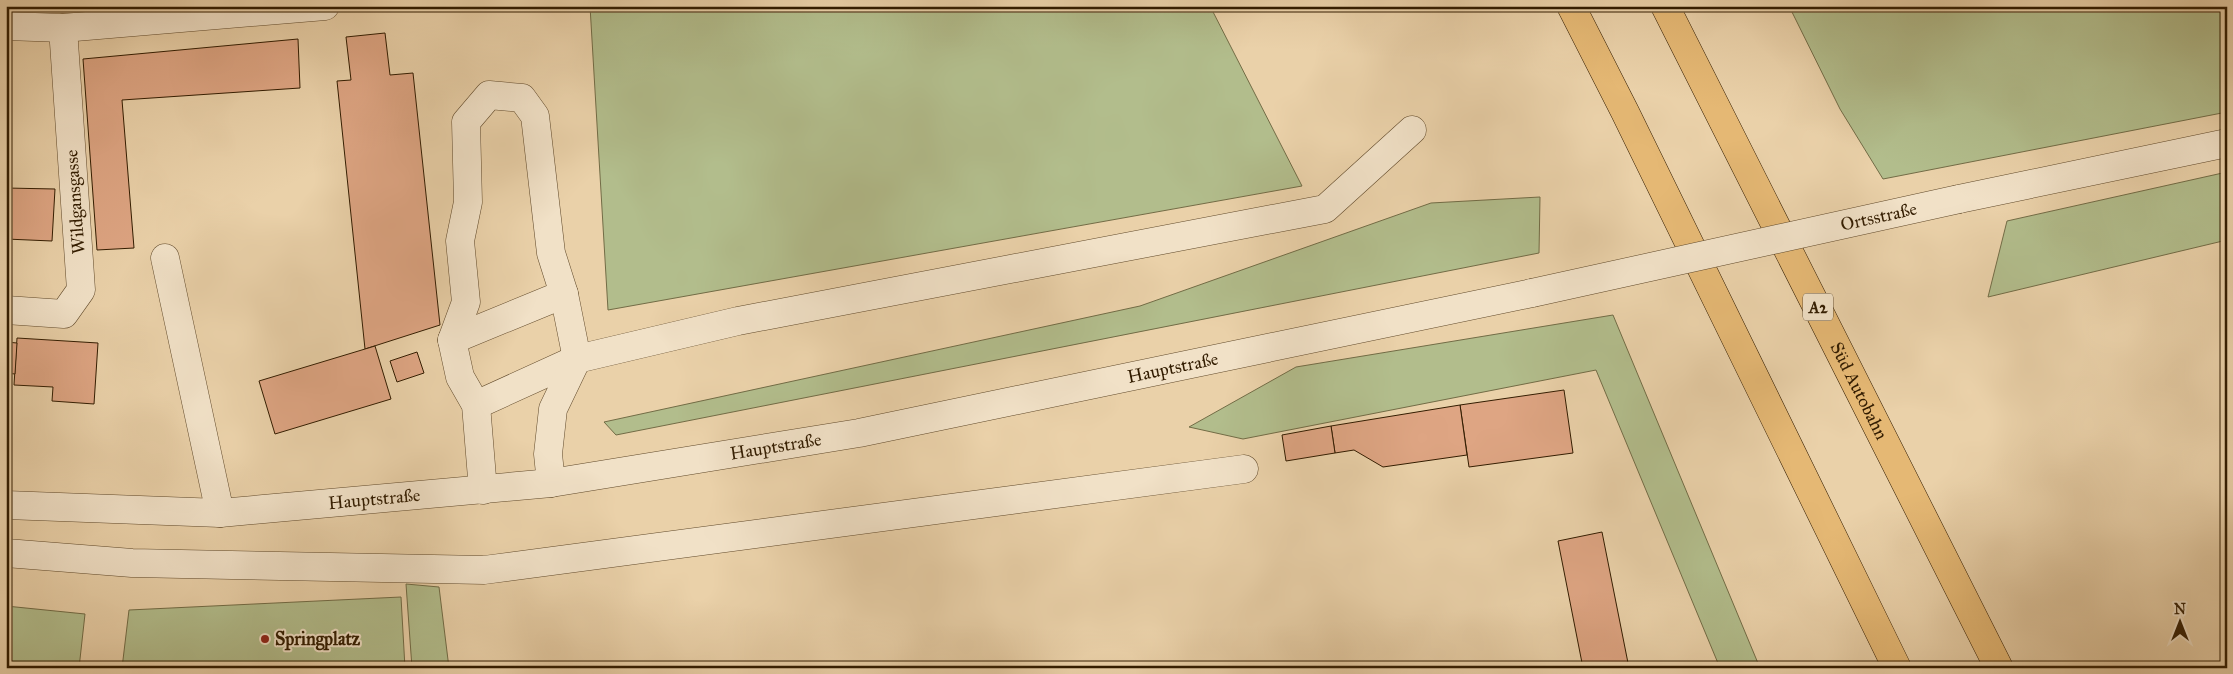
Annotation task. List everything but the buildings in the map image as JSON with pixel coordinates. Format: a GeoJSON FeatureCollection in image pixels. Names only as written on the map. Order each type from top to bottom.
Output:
{"type":"FeatureCollection","features":[{"type":"Feature","properties":{"kind":"highway"},"geometry":{"type":"LineString","coordinates":[[1570,6],[1625,112],[1897,668]]}},
{"type":"Feature","properties":{"kind":"highway","name":"Süd Autobahn"},"geometry":{"type":"LineString","coordinates":[[1665,6],[1999,668]]}},
{"type":"Feature","properties":{"kind":"street"},"geometry":{"type":"LineString","coordinates":[[6,26],[63,28],[280,8],[325,6]]}},
{"type":"Feature","properties":{"kind":"street","name":"Wildgansgasse"},"geometry":{"type":"LineString","coordinates":[[6,310],[64,314],[81,290],[63,28]]}},
{"type":"Feature","properties":{"kind":"street"},"geometry":{"type":"LineString","coordinates":[[483,490],[476,406],[460,377],[452,340],[466,302],[460,241],[468,202],[466,122],[490,95],[522,98],[535,116],[551,253],[564,294],[577,360],[553,409],[548,454],[551,483]]}},
{"type":"Feature","properties":{"kind":"street"},"geometry":{"type":"LineString","coordinates":[[476,406],[577,360],[738,321],[1326,209],[1412,130]]}},
{"type":"Feature","properties":{"kind":"street","name":"Ortsstraße"},"geometry":{"type":"LineString","coordinates":[[1532,293],[1958,199],[2227,143]]}},
{"type":"Feature","properties":{"kind":"street"},"geometry":{"type":"LineString","coordinates":[[165,258],[220,513]]}},
{"type":"Feature","properties":{"kind":"street","name":"Hauptstraße"},"geometry":{"type":"LineString","coordinates":[[6,505],[220,513],[551,483],[859,433],[1532,293]]}},
{"type":"Feature","properties":{"kind":"street"},"geometry":{"type":"LineString","coordinates":[[452,340],[564,294]]}},
{"type":"Feature","properties":{"kind":"street"},"geometry":{"type":"LineString","coordinates":[[6,553],[132,563],[484,570],[1244,469]]}},
{"type":"Feature","properties":{"kind":"green space"},"geometry":{"type":"Polygon","coordinates":[[[590,6],[1210,6],[1302,186],[608,310],[590,6]]]}},
{"type":"Feature","properties":{"kind":"green space"},"geometry":{"type":"Polygon","coordinates":[[[1789,6],[2227,6],[2227,112],[1883,179],[1840,109],[1789,6]]]}},
{"type":"Feature","properties":{"kind":"green space"},"geometry":{"type":"Polygon","coordinates":[[[2227,172],[2227,240],[1988,297],[2007,221],[2227,172]]]}},
{"type":"Feature","properties":{"kind":"green space"},"geometry":{"type":"Polygon","coordinates":[[[1540,197],[1539,253],[616,435],[604,422],[1140,306],[1431,203],[1540,197]]]}},
{"type":"Feature","properties":{"kind":"green space"},"geometry":{"type":"Polygon","coordinates":[[[1613,315],[1760,668],[1720,668],[1596,370],[1243,439],[1189,427],[1296,367],[1613,315]]]}},
{"type":"Feature","properties":{"kind":"green space"},"geometry":{"type":"Polygon","coordinates":[[[406,584],[439,587],[449,668],[412,668],[406,584]]]}},
{"type":"Feature","properties":{"kind":"green space","name":"Springplatz"},"geometry":{"type":"Polygon","coordinates":[[[401,597],[405,668],[122,668],[129,610],[401,597]]]}},
{"type":"Feature","properties":{"kind":"green space"},"geometry":{"type":"Polygon","coordinates":[[[6,606],[85,614],[79,668],[6,668],[6,606]]]}},
{"type":"Feature","properties":{"kind":"place","name":"Springplatz"},"geometry":{"type":"Point","coordinates":[265,639]}}]}
